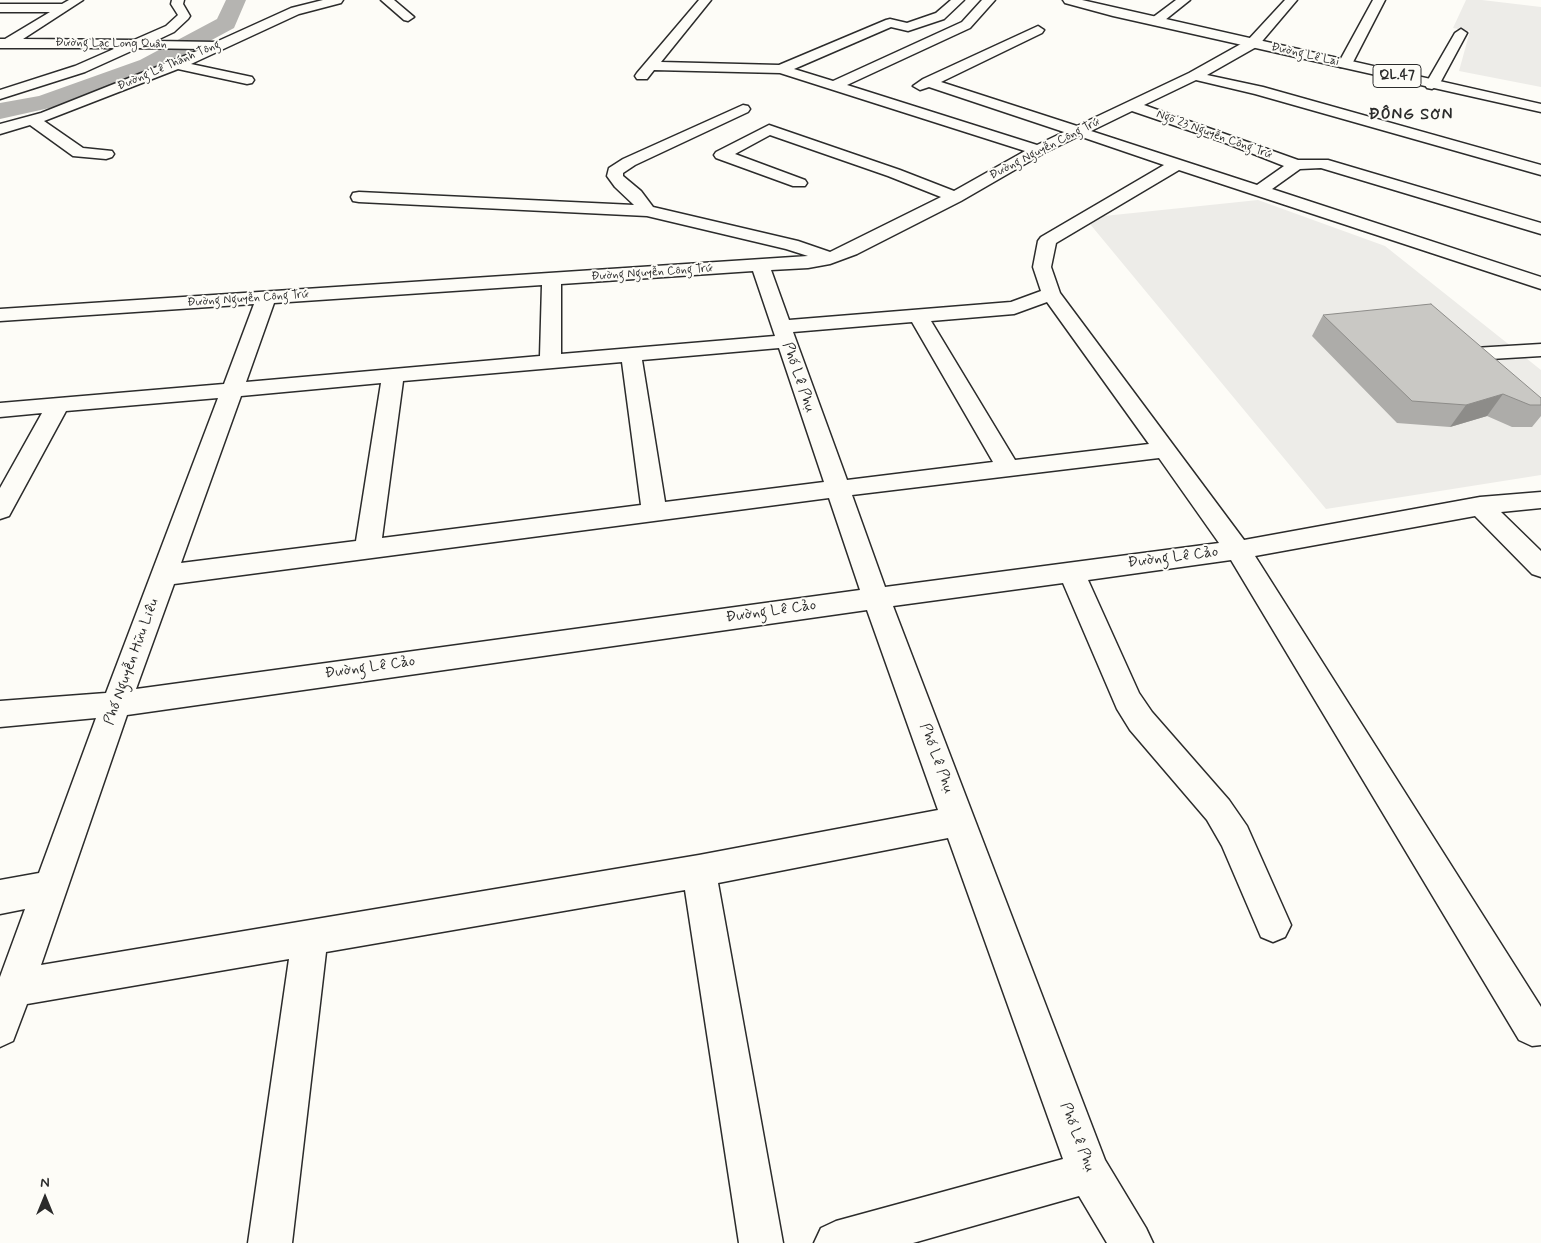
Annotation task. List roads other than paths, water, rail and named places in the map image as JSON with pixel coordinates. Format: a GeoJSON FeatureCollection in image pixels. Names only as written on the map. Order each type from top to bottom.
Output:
{"type":"FeatureCollection","features":[{"type":"Feature","properties":{"kind":"main road"},"geometry":{"type":"LineString","coordinates":[[2,48],[77,0]]}},
{"type":"Feature","properties":{"kind":"main road"},"geometry":{"type":"LineString","coordinates":[[0,95],[116,55],[137,50],[180,21],[184,16],[177,4],[178,0]]}},
{"type":"Feature","properties":{"kind":"main road","name":"Đường Lê Thánh Tông"},"geometry":{"type":"LineString","coordinates":[[0,130],[32,120],[200,50],[221,45],[295,11],[337,0]]}},
{"type":"Feature","properties":{"kind":"main road"},"geometry":{"type":"LineString","coordinates":[[388,0],[408,17]]}},
{"type":"Feature","properties":{"kind":"main road"},"geometry":{"type":"LineString","coordinates":[[640,78],[705,0]]}},
{"type":"Feature","properties":{"kind":"main road"},"geometry":{"type":"LineString","coordinates":[[781,70],[890,23],[908,27],[940,16],[958,0]]}},
{"type":"Feature","properties":{"kind":"main road"},"geometry":{"type":"LineString","coordinates":[[834,86],[966,25],[989,0]]}},
{"type":"Feature","properties":{"kind":"main road","name":"Đường Lê Lai"},"geometry":{"type":"LineString","coordinates":[[1069,0],[1432,85],[1541,108]]}},
{"type":"Feature","properties":{"kind":"main road"},"geometry":{"type":"LineString","coordinates":[[1156,21],[1184,0]]}},
{"type":"Feature","properties":{"kind":"main road","name":"Đường Nguyễn Công Trứ"},"geometry":{"type":"LineString","coordinates":[[0,315],[760,266],[830,258],[850,250],[955,197],[1038,150],[1194,76],[1253,43],[1291,0]]}},
{"type":"Feature","properties":{"kind":"main road"},"geometry":{"type":"LineString","coordinates":[[1345,64],[1379,0]]}},
{"type":"Feature","properties":{"kind":"main road"},"geometry":{"type":"LineString","coordinates":[[0,8],[63,8]]}},
{"type":"Feature","properties":{"kind":"main road"},"geometry":{"type":"LineString","coordinates":[[886,102],[1038,30]]}},
{"type":"Feature","properties":{"kind":"main road"},"geometry":{"type":"LineString","coordinates":[[1432,85],[1461,33]]}},
{"type":"Feature","properties":{"kind":"main road","name":"Đường Lạc Long Quân"},"geometry":{"type":"LineString","coordinates":[[137,50],[154,45],[200,50]]}},
{"type":"Feature","properties":{"kind":"main road","name":"Đường Lạc Long Quân"},"geometry":{"type":"LineString","coordinates":[[2,48],[137,50],[178,60]]}},
{"type":"Feature","properties":{"kind":"main road","name":"Đường Lạc Long Quân"},"geometry":{"type":"LineString","coordinates":[[2,48],[116,55]]}},
{"type":"Feature","properties":{"kind":"main road"},"geometry":{"type":"LineString","coordinates":[[178,60],[247,80]]}},
{"type":"Feature","properties":{"kind":"main road"},"geometry":{"type":"LineString","coordinates":[[651,66],[781,70],[1038,150]]}},
{"type":"Feature","properties":{"kind":"main road"},"geometry":{"type":"LineString","coordinates":[[1194,76],[1258,90],[1541,170]]}},
{"type":"Feature","properties":{"kind":"main road"},"geometry":{"type":"LineString","coordinates":[[928,82],[1541,283]]}},
{"type":"Feature","properties":{"kind":"main road","name":"Ngõ 23 Nguyễn Công Trứ"},"geometry":{"type":"LineString","coordinates":[[1131,106],[1220,136],[1296,165]]}},
{"type":"Feature","properties":{"kind":"main road"},"geometry":{"type":"LineString","coordinates":[[647,211],[635,195],[621,184],[615,176],[615,171],[629,162],[743,109]]}},
{"type":"Feature","properties":{"kind":"main road"},"geometry":{"type":"LineString","coordinates":[[32,120],[79,153],[106,154]]}},
{"type":"Feature","properties":{"kind":"main road"},"geometry":{"type":"LineString","coordinates":[[799,183],[722,155],[769,130],[894,173],[955,197]]}},
{"type":"Feature","properties":{"kind":"main road"},"geometry":{"type":"LineString","coordinates":[[1259,191],[1296,165],[1322,163],[1541,229]]}},
{"type":"Feature","properties":{"kind":"main road"},"geometry":{"type":"LineString","coordinates":[[1177,164],[1047,241],[1042,267],[1051,294],[1238,550],[1532,1027],[1541,1026]]}},
{"type":"Feature","properties":{"kind":"main road"},"geometry":{"type":"LineString","coordinates":[[359,198],[647,211],[792,245],[830,258]]}},
{"type":"Feature","properties":{"kind":"main road","name":"Phố Lê Phụ"},"geometry":{"type":"LineString","coordinates":[[760,266],[876,598],[1090,1173],[1131,1243]]}},
{"type":"Feature","properties":{"kind":"main road"},"geometry":{"type":"LineString","coordinates":[[550,362],[552,279]]}},
{"type":"Feature","properties":{"kind":"main road"},"geometry":{"type":"LineString","coordinates":[[0,410],[631,355],[918,316],[1014,308],[1051,294]]}},
{"type":"Feature","properties":{"kind":"main road","name":"Phố Nguyễn Hữu Liêu"},"geometry":{"type":"LineString","coordinates":[[0,1028],[116,704],[266,298]]}},
{"type":"Feature","properties":{"kind":"main road"},"geometry":{"type":"LineString","coordinates":[[918,316],[1008,468]]}},
{"type":"Feature","properties":{"kind":"main road"},"geometry":{"type":"LineString","coordinates":[[1474,354],[1541,350]]}},
{"type":"Feature","properties":{"kind":"main road"},"geometry":{"type":"LineString","coordinates":[[631,355],[654,512]]}},
{"type":"Feature","properties":{"kind":"main road"},"geometry":{"type":"LineString","coordinates":[[368,548],[393,376]]}},
{"type":"Feature","properties":{"kind":"main road"},"geometry":{"type":"LineString","coordinates":[[0,510],[58,405]]}},
{"type":"Feature","properties":{"kind":"main road"},"geometry":{"type":"LineString","coordinates":[[164,575],[836,488],[1165,450]]}},
{"type":"Feature","properties":{"kind":"main road","name":"Đường Lê Cảo"},"geometry":{"type":"LineString","coordinates":[[0,714],[116,704],[1071,571],[1238,550],[1480,506],[1541,500]]}},
{"type":"Feature","properties":{"kind":"main road"},"geometry":{"type":"LineString","coordinates":[[1480,506],[1541,567]]}},
{"type":"Feature","properties":{"kind":"main road"},"geometry":{"type":"LineString","coordinates":[[1071,571],[1127,700],[1141,721],[1218,810],[1235,837],[1273,925]]}},
{"type":"Feature","properties":{"kind":"main road"},"geometry":{"type":"LineString","coordinates":[[15,988],[699,871],[959,821]]}},
{"type":"Feature","properties":{"kind":"main road"},"geometry":{"type":"LineString","coordinates":[[699,871],[761,1243]]}},
{"type":"Feature","properties":{"kind":"main road"},"geometry":{"type":"LineString","coordinates":[[0,898],[50,887]]}},
{"type":"Feature","properties":{"kind":"main road"},"geometry":{"type":"LineString","coordinates":[[270,1243],[310,938]]}},
{"type":"Feature","properties":{"kind":"main road"},"geometry":{"type":"LineString","coordinates":[[836,1243],[1090,1173]]}},
{"type":"Feature","properties":{"kind":"waterway"},"geometry":{"type":"LineString","coordinates":[[0,111],[45,102],[148,65],[226,23],[236,0]]}},
{"type":"Feature","properties":{"kind":"district","name":"ĐÔNG SƠN"},"geometry":{"type":"Point","coordinates":[1411,116]}}]}
